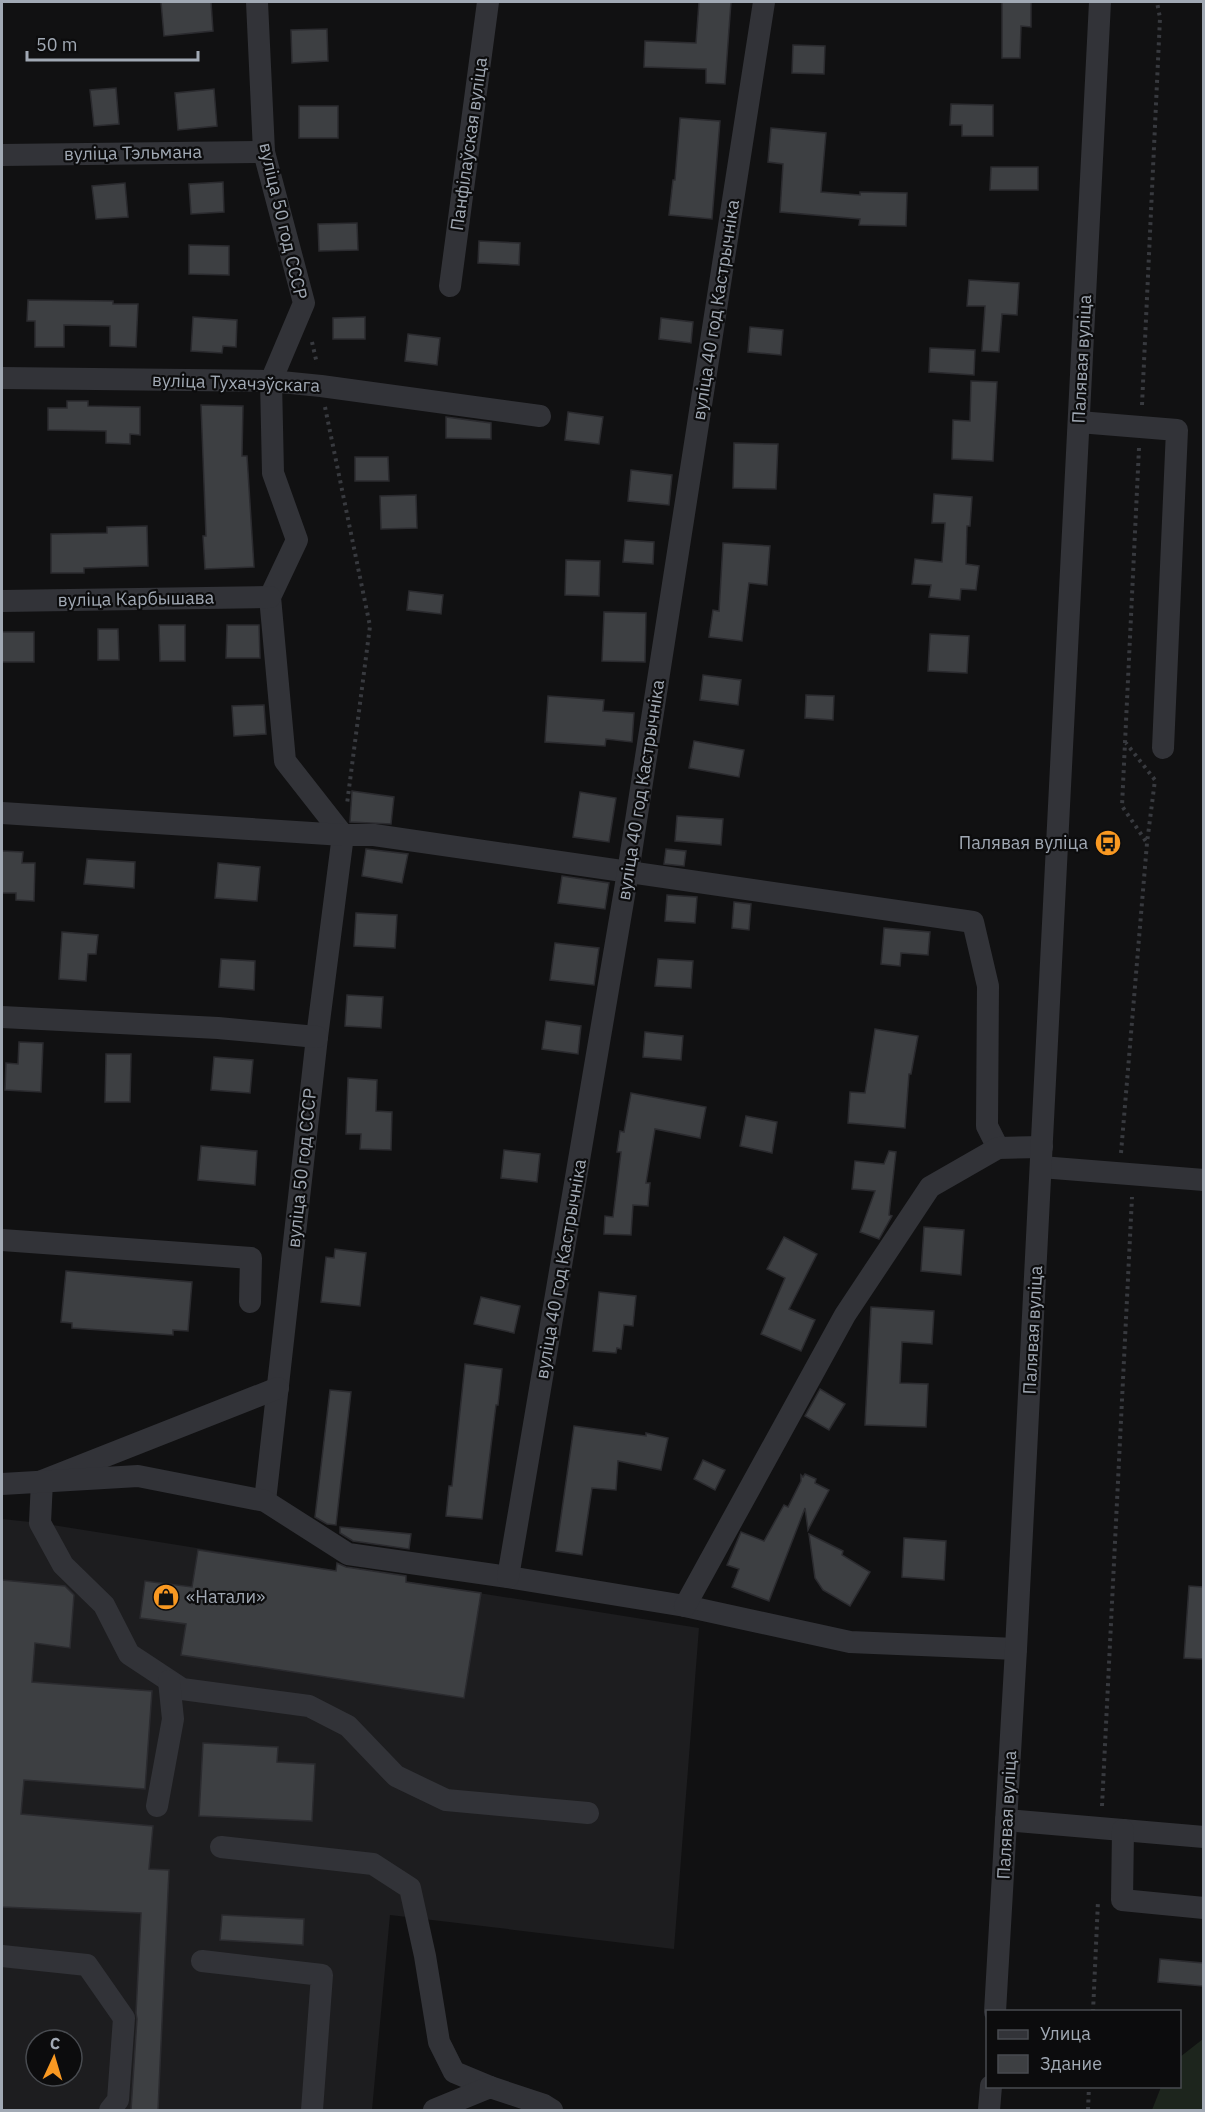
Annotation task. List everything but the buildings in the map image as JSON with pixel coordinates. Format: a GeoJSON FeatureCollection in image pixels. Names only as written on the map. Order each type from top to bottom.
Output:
{"type":"FeatureCollection","features":[{"type":"Feature","properties":{"kind":"street","name":"вуліца 50 год СССР"},"geometry":{"type":"LineString","coordinates":[[257,2],[264,152],[304,303],[271,381],[273,473],[297,540],[270,597]]}},
{"type":"Feature","properties":{"kind":"street","name":"Панфілаўская вуліца"},"geometry":{"type":"LineString","coordinates":[[450,286],[488,2]]}},
{"type":"Feature","properties":{"kind":"street","name":"вуліца 40 год Кастрычніка"},"geometry":{"type":"LineString","coordinates":[[508,1577],[628,872],[764,2]]}},
{"type":"Feature","properties":{"kind":"street","name":"Палявая вуліца"},"geometry":{"type":"LineString","coordinates":[[995,2010],[1042,1157],[1100,2]]}},
{"type":"Feature","properties":{"kind":"street","name":"вуліца Тэльмана"},"geometry":{"type":"LineString","coordinates":[[2,155],[264,152]]}},
{"type":"Feature","properties":{"kind":"street","name":"вуліца Тухачэўскага"},"geometry":{"type":"LineString","coordinates":[[2,378],[271,381],[540,416]]}},
{"type":"Feature","properties":{"kind":"street"},"geometry":{"type":"LineString","coordinates":[[1079,422],[1177,430],[1163,748]]}},
{"type":"Feature","properties":{"kind":"street"},"geometry":{"type":"LineString","coordinates":[[270,597],[285,761],[343,835]]}},
{"type":"Feature","properties":{"kind":"street","name":"вуліца Карбышава"},"geometry":{"type":"LineString","coordinates":[[2,601],[270,597]]}},
{"type":"Feature","properties":{"kind":"street"},"geometry":{"type":"LineString","coordinates":[[2,813],[343,835],[374,835],[973,922],[988,986],[987,1126],[998,1148]]}},
{"type":"Feature","properties":{"kind":"street","name":"вуліца 50 год СССР"},"geometry":{"type":"LineString","coordinates":[[265,1501],[317,1037],[343,835]]}},
{"type":"Feature","properties":{"kind":"street"},"geometry":{"type":"LineString","coordinates":[[2,1017],[218,1028],[317,1037]]}},
{"type":"Feature","properties":{"kind":"street"},"geometry":{"type":"LineString","coordinates":[[685,1606],[845,1315],[930,1187],[998,1148],[1126,1174],[1203,1180]]}},
{"type":"Feature","properties":{"kind":"street"},"geometry":{"type":"LineString","coordinates":[[2,1240],[251,1258],[250,1302]]}},
{"type":"Feature","properties":{"kind":"street"},"geometry":{"type":"LineString","coordinates":[[42,1481],[278,1388]]}},
{"type":"Feature","properties":{"kind":"street"},"geometry":{"type":"LineString","coordinates":[[2,1484],[138,1476],[265,1501],[348,1554],[685,1606],[850,1642],[1016,1649]]}},
{"type":"Feature","properties":{"kind":"street"},"geometry":{"type":"LineString","coordinates":[[42,1481],[40,1523],[63,1565],[104,1605],[129,1654],[182,1689],[309,1706],[348,1726],[396,1776],[446,1800],[588,1813]]}},
{"type":"Feature","properties":{"kind":"street"},"geometry":{"type":"LineString","coordinates":[[157,1806],[173,1719],[169,1681]]}},
{"type":"Feature","properties":{"kind":"street"},"geometry":{"type":"LineString","coordinates":[[1006,1820],[1203,1837]]}},
{"type":"Feature","properties":{"kind":"street"},"geometry":{"type":"LineString","coordinates":[[1112,1829],[1122,1900],[1203,1908]]}},
{"type":"Feature","properties":{"kind":"street"},"geometry":{"type":"LineString","coordinates":[[221,1847],[373,1864],[410,1888],[425,1956],[439,2042],[454,2072],[552,2110]]}},
{"type":"Feature","properties":{"kind":"street"},"geometry":{"type":"LineString","coordinates":[[2,1956],[87,1965],[124,2018],[118,2100],[110,2110]]}},
{"type":"Feature","properties":{"kind":"street"},"geometry":{"type":"LineString","coordinates":[[202,1961],[322,1976],[312,2110]]}},
{"type":"Feature","properties":{"kind":"street"},"geometry":{"type":"LineString","coordinates":[[434,2110],[490,2087]]}},
{"type":"Feature","properties":{"kind":"street"},"geometry":{"type":"LineString","coordinates":[[989,2110],[991,2088]]}},
{"type":"Feature","properties":{"kind":"path"},"geometry":{"type":"LineString","coordinates":[[304,303],[370,626],[343,835]]}},
{"type":"Feature","properties":{"kind":"path"},"geometry":{"type":"LineString","coordinates":[[1112,1829],[1126,1174],[1147,843],[1155,780],[1125,743]]}},
{"type":"Feature","properties":{"kind":"path"},"geometry":{"type":"LineString","coordinates":[[1093,2010],[1098,1897]]}},
{"type":"Feature","properties":{"kind":"path"},"geometry":{"type":"LineString","coordinates":[[1088,2110],[1089,2088]]}},
{"type":"Feature","properties":{"kind":"shaded area"},"geometry":{"type":"Polygon","coordinates":[[[2,1519],[40,1523],[699,1628],[674,1949],[390,1915],[372,2110],[2,2110],[2,1681],[28,1681],[2,1674],[2,1519]]]}},
{"type":"Feature","properties":{"kind":"shaded area"},"geometry":{"type":"Polygon","coordinates":[[[1203,2039],[1203,2110],[1152,2110],[1161,2088],[1181,2088],[1181,2056],[1203,2039]]]}},
{"type":"Feature","properties":{"kind":"place","name":"Палявая вуліца"},"geometry":{"type":"Point","coordinates":[1108,843]}},
{"type":"Feature","properties":{"kind":"place","name":"«Натали»"},"geometry":{"type":"Point","coordinates":[166,1597]}}]}
